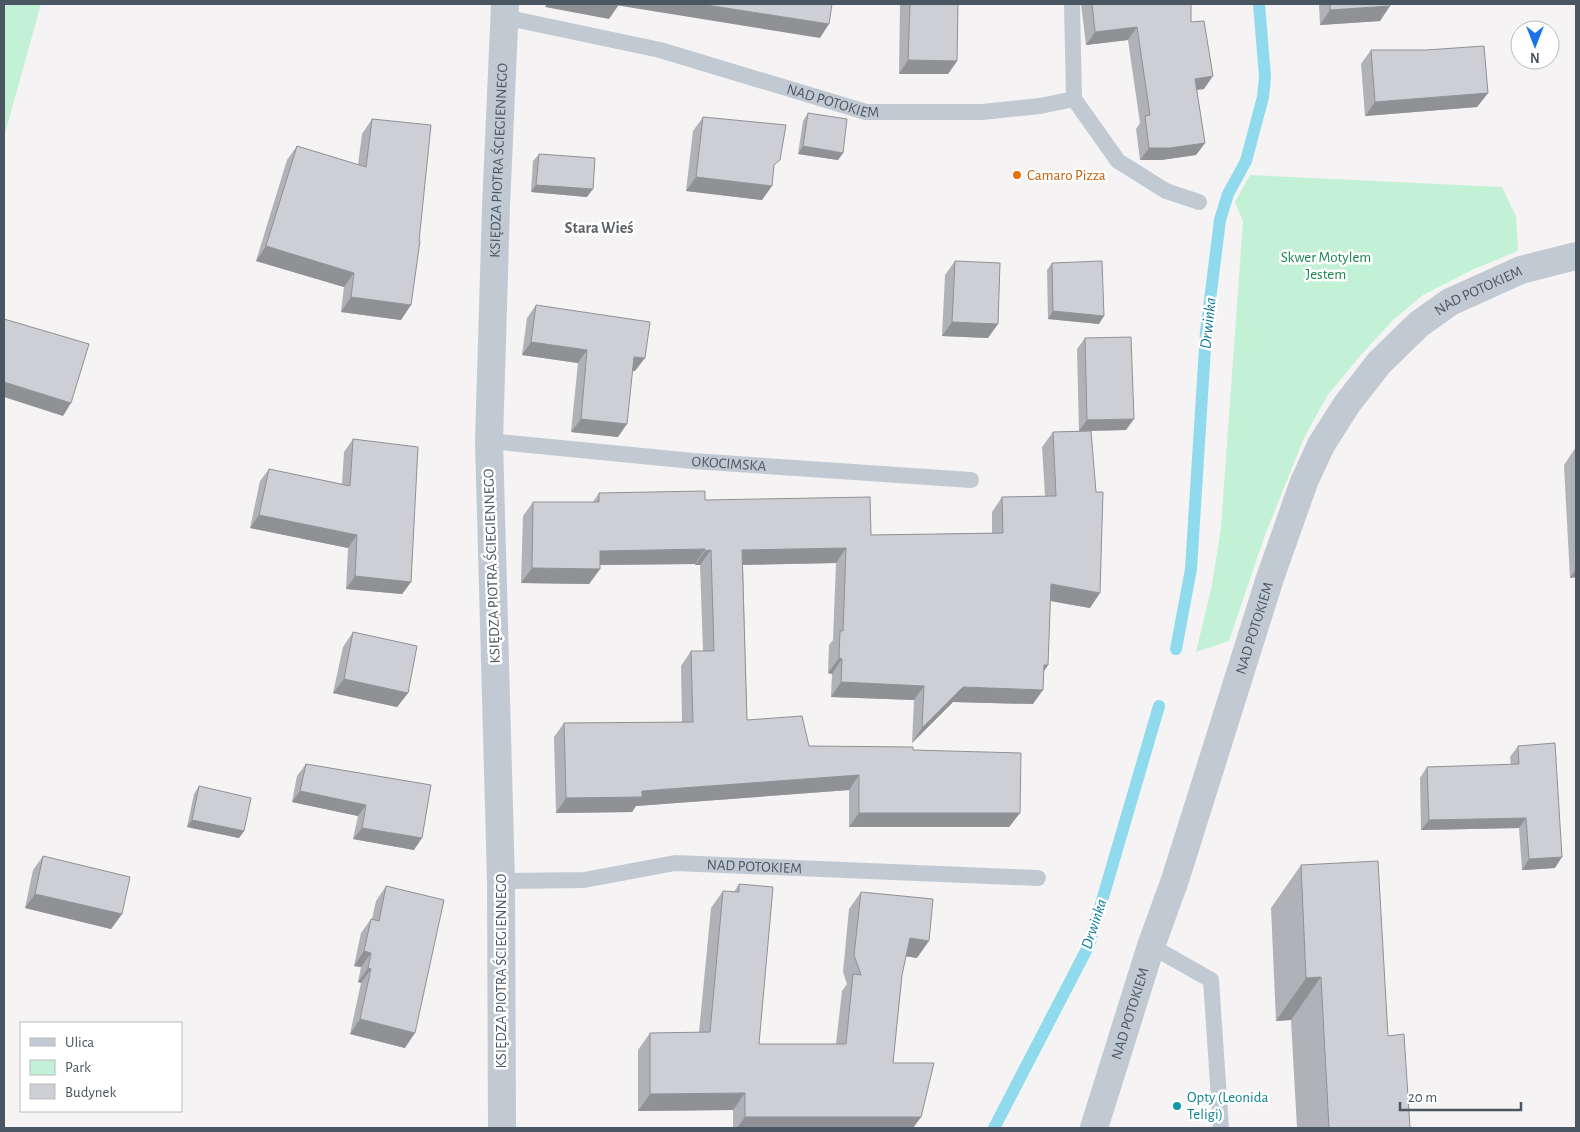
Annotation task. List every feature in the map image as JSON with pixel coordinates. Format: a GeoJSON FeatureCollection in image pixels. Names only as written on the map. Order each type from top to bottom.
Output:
{"type":"FeatureCollection","features":[{"type":"Feature","properties":{"kind":"street","name":"KSIĘDZA PIOTRA ŚCIEGIENNEGO"},"geometry":{"type":"LineString","coordinates":[[502,1128],[501,881],[489,440],[505,10]]}},
{"type":"Feature","properties":{"kind":"street","name":"NAD POTOKIEM"},"geometry":{"type":"LineString","coordinates":[[1094,1128],[1151,946],[1175,880],[1270,578],[1304,482],[1326,437],[1347,404],[1379,363],[1419,324],[1450,302],[1521,270],[1576,256]]}},
{"type":"Feature","properties":{"kind":"lane"},"geometry":{"type":"LineString","coordinates":[[1072,4],[1074,99],[1118,161],[1166,191],[1199,202]]}},
{"type":"Feature","properties":{"kind":"lane","name":"NAD POTOKIEM"},"geometry":{"type":"LineString","coordinates":[[505,10],[660,50],[866,112],[982,112],[1040,106],[1074,99]]}},
{"type":"Feature","properties":{"kind":"lane","name":"OKOCIMSKA"},"geometry":{"type":"LineString","coordinates":[[489,440],[693,461],[971,480]]}},
{"type":"Feature","properties":{"kind":"lane","name":"NAD POTOKIEM"},"geometry":{"type":"LineString","coordinates":[[501,881],[584,880],[675,863],[1038,878]]}},
{"type":"Feature","properties":{"kind":"lane"},"geometry":{"type":"LineString","coordinates":[[1151,946],[1211,980],[1221,1128]]}},
{"type":"Feature","properties":{"kind":"green space"},"geometry":{"type":"Polygon","coordinates":[[[4,4],[41,4],[4,137],[4,4]]]}},
{"type":"Feature","properties":{"kind":"green space","name":"Skwer Motylem Jestem"},"geometry":{"type":"Polygon","coordinates":[[[1250,175],[1502,187],[1516,216],[1518,251],[1474,269],[1423,295],[1394,319],[1327,396],[1304,438],[1265,535],[1229,641],[1196,652],[1212,585],[1221,527],[1243,221],[1235,202],[1250,175]]]}},
{"type":"Feature","properties":{"kind":"building"},"geometry":{"type":"Polygon","coordinates":[[[700,4],[832,4],[829,24],[700,4]]]}},
{"type":"Feature","properties":{"kind":"building"},"geometry":{"type":"Polygon","coordinates":[[[910,4],[958,4],[957,61],[908,60],[910,4]]]}},
{"type":"Feature","properties":{"kind":"building"},"geometry":{"type":"Polygon","coordinates":[[[1092,4],[1191,4],[1191,22],[1204,21],[1213,76],[1195,79],[1205,143],[1170,148],[1149,148],[1145,116],[1150,115],[1137,27],[1095,32],[1092,4]]]}},
{"type":"Feature","properties":{"kind":"building"},"geometry":{"type":"Polygon","coordinates":[[[1330,4],[1390,4],[1390,6],[1330,10],[1330,4]]]}},
{"type":"Feature","properties":{"kind":"building"},"geometry":{"type":"Polygon","coordinates":[[[1484,46],[1488,93],[1375,102],[1371,50],[1426,50],[1484,46]]]}},
{"type":"Feature","properties":{"kind":"building"},"geometry":{"type":"Polygon","coordinates":[[[808,113],[847,119],[843,153],[803,146],[808,113]]]}},
{"type":"Feature","properties":{"kind":"building"},"geometry":{"type":"Polygon","coordinates":[[[703,117],[786,125],[780,160],[774,165],[772,186],[696,177],[703,117]]]}},
{"type":"Feature","properties":{"kind":"building"},"geometry":{"type":"Polygon","coordinates":[[[372,119],[431,125],[420,241],[411,305],[351,297],[354,273],[266,246],[297,146],[366,167],[372,119]]]}},
{"type":"Feature","properties":{"kind":"building"},"geometry":{"type":"Polygon","coordinates":[[[539,154],[595,158],[593,189],[536,185],[539,154]]]}},
{"type":"Feature","properties":{"kind":"building"},"geometry":{"type":"Polygon","coordinates":[[[955,261],[1000,263],[998,324],[952,322],[955,261]]]}},
{"type":"Feature","properties":{"kind":"building"},"geometry":{"type":"Polygon","coordinates":[[[1102,261],[1104,316],[1053,311],[1052,263],[1102,261]]]}},
{"type":"Feature","properties":{"kind":"building"},"geometry":{"type":"Polygon","coordinates":[[[536,305],[650,322],[645,358],[634,357],[627,424],[581,419],[587,350],[531,342],[536,305]]]}},
{"type":"Feature","properties":{"kind":"building"},"geometry":{"type":"Polygon","coordinates":[[[4,319],[89,344],[71,403],[4,382],[4,319]]]}},
{"type":"Feature","properties":{"kind":"building"},"geometry":{"type":"Polygon","coordinates":[[[1131,337],[1134,419],[1087,420],[1085,338],[1131,337]]]}},
{"type":"Feature","properties":{"kind":"building"},"geometry":{"type":"Polygon","coordinates":[[[1091,431],[1096,492],[1103,492],[1100,593],[1051,584],[1048,665],[1044,665],[1043,690],[963,687],[922,728],[924,686],[841,682],[842,659],[839,658],[840,631],[843,631],[846,548],[742,550],[747,720],[802,716],[809,746],[913,747],[913,750],[1021,753],[1020,813],[859,813],[859,775],[642,791],[642,797],[566,798],[564,723],[693,722],[691,651],[714,651],[711,550],[600,551],[600,569],[532,568],[533,502],[599,502],[599,493],[705,491],[705,500],[870,497],[871,535],[1003,533],[1002,497],[1056,496],[1053,432],[1091,431]]]}},
{"type":"Feature","properties":{"kind":"building"},"geometry":{"type":"Polygon","coordinates":[[[353,439],[418,447],[411,582],[355,576],[357,535],[259,515],[269,469],[350,486],[353,439]]]}},
{"type":"Feature","properties":{"kind":"building"},"geometry":{"type":"Polygon","coordinates":[[[353,632],[417,646],[408,693],[344,679],[353,632]]]}},
{"type":"Feature","properties":{"kind":"building"},"geometry":{"type":"Polygon","coordinates":[[[1555,743],[1562,857],[1529,859],[1526,818],[1429,820],[1427,767],[1519,764],[1518,746],[1555,743]]]}},
{"type":"Feature","properties":{"kind":"building"},"geometry":{"type":"Polygon","coordinates":[[[306,764],[431,785],[422,838],[362,828],[366,805],[300,791],[306,764]]]}},
{"type":"Feature","properties":{"kind":"building"},"geometry":{"type":"Polygon","coordinates":[[[199,786],[251,798],[244,831],[192,820],[199,786]]]}},
{"type":"Feature","properties":{"kind":"building"},"geometry":{"type":"Polygon","coordinates":[[[43,856],[130,877],[122,914],[35,894],[43,856]]]}},
{"type":"Feature","properties":{"kind":"building"},"geometry":{"type":"Polygon","coordinates":[[[1378,861],[1388,1036],[1404,1034],[1410,1128],[1329,1128],[1321,977],[1306,978],[1301,865],[1378,861]]]}},
{"type":"Feature","properties":{"kind":"building"},"geometry":{"type":"Polygon","coordinates":[[[739,884],[773,887],[759,1044],[846,1044],[853,974],[861,975],[854,955],[861,892],[933,899],[929,941],[910,938],[902,975],[893,1063],[934,1063],[921,1117],[745,1117],[745,1093],[650,1094],[650,1033],[710,1032],[723,891],[739,892],[739,884]]]}},
{"type":"Feature","properties":{"kind":"building"},"geometry":{"type":"Polygon","coordinates":[[[386,886],[444,900],[415,1033],[360,1019],[371,969],[368,968],[371,953],[364,951],[371,919],[379,921],[386,886]]]}},
{"type":"Feature","properties":{"kind":"waterway","name":"Drwinka"},"geometry":{"type":"LineString","coordinates":[[1176,649],[1191,569],[1206,332],[1220,220],[1228,194],[1246,161],[1263,97],[1265,77],[1259,4]]}},
{"type":"Feature","properties":{"kind":"waterway","name":"Drwinka"},"geometry":{"type":"LineString","coordinates":[[994,1128],[1089,945],[1159,706]]}},
{"type":"Feature","properties":{"kind":"place","name":"Camaro Pizza"},"geometry":{"type":"Point","coordinates":[1017,175]}},
{"type":"Feature","properties":{"kind":"place","name":"Opty (Leonida Teligi)"},"geometry":{"type":"Point","coordinates":[1177,1106]}},
{"type":"Feature","properties":{"kind":"district","name":"Stara Wieś"},"geometry":{"type":"Point","coordinates":[599,228]}}]}
